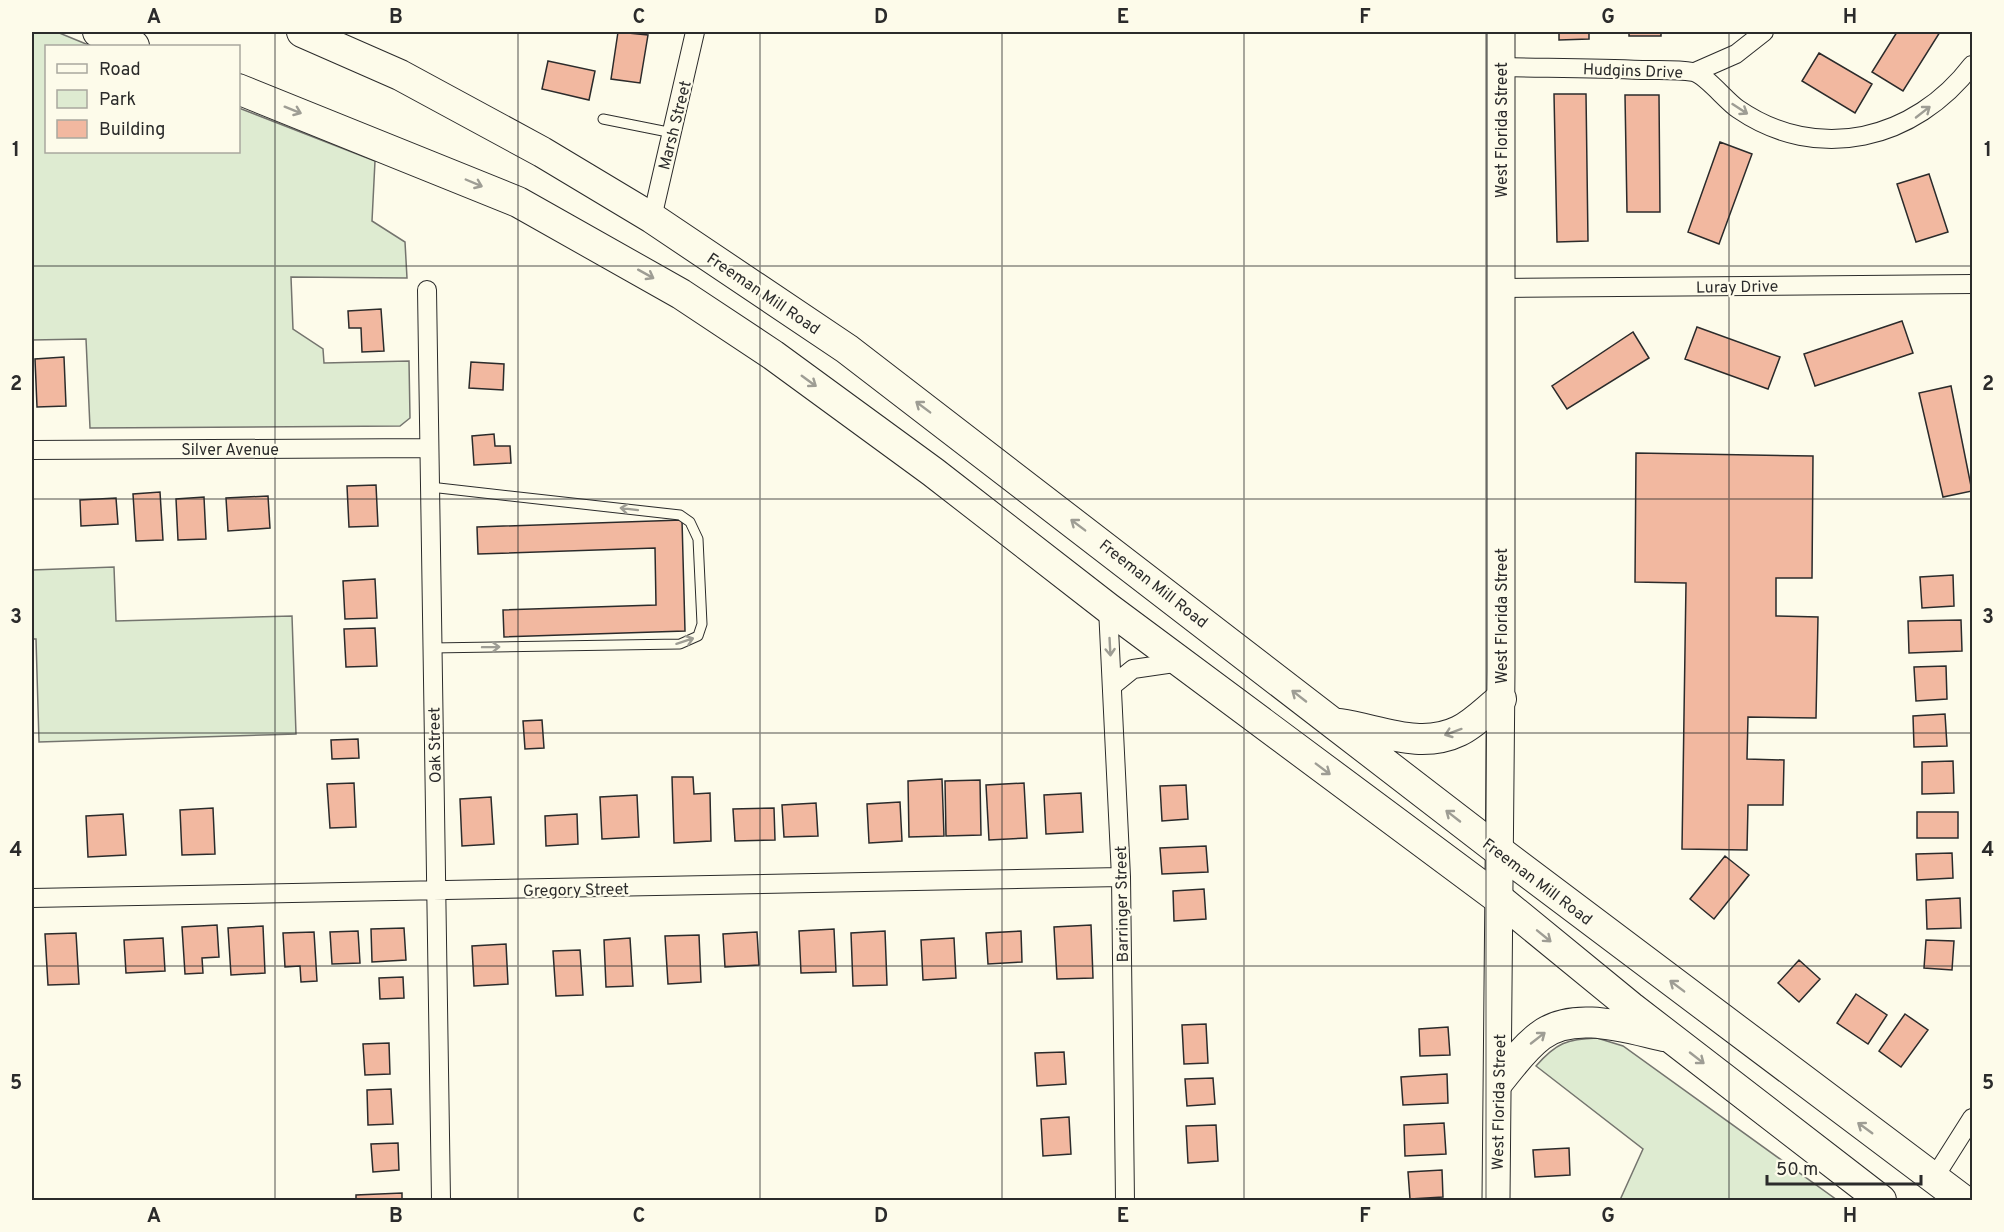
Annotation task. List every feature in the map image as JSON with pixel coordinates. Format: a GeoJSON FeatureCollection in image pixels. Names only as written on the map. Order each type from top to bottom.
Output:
{"type":"FeatureCollection","features":[{"type":"Feature","properties":{"kind":"main road"},"geometry":{"type":"LineString","coordinates":[[98,32],[131,45]]}},
{"type":"Feature","properties":{"kind":"main road","name":"Freeman Mill Road"},"geometry":{"type":"LineString","coordinates":[[302,32],[400,75],[542,152],[652,218],[848,349],[1499,851],[1962,1200]]}},
{"type":"Feature","properties":{"kind":"main road","name":"West Florida Street"},"geometry":{"type":"LineString","coordinates":[[1496,1200],[1502,288],[1501,32]]}},
{"type":"Feature","properties":{"kind":"main road"},"geometry":{"type":"LineString","coordinates":[[240,90],[518,202],[681,294],[773,355],[933,472],[1108,608],[1499,899],[1670,1037],[1881,1200]]}},
{"type":"Feature","properties":{"kind":"main road"},"geometry":{"type":"LineString","coordinates":[[1334,723],[1366,728],[1401,738],[1432,739],[1460,730],[1500,699]]}},
{"type":"Feature","properties":{"kind":"main road"},"geometry":{"type":"LineString","coordinates":[[1498,1081],[1542,1034],[1557,1028],[1583,1022],[1670,1037]]}},
{"type":"Feature","properties":{"kind":"street","name":"Marsh Street"},"geometry":{"type":"LineString","coordinates":[[652,218],[695,32]]}},
{"type":"Feature","properties":{"kind":"street"},"geometry":{"type":"LineString","coordinates":[[1695,72],[1736,54],[1764,32]]}},
{"type":"Feature","properties":{"kind":"street","name":"Hudgins Drive"},"geometry":{"type":"LineString","coordinates":[[1501,67],[1695,72],[1739,109],[1786,132],[1824,140],[1874,135],[1912,120],[1945,95],[1972,65]]}},
{"type":"Feature","properties":{"kind":"street","name":"Luray Drive"},"geometry":{"type":"LineString","coordinates":[[1502,288],[1972,284]]}},
{"type":"Feature","properties":{"kind":"street","name":"Oak Street"},"geometry":{"type":"LineString","coordinates":[[427,290],[441,1200]]}},
{"type":"Feature","properties":{"kind":"street","name":"Silver Avenue"},"geometry":{"type":"LineString","coordinates":[[32,450],[429,448]]}},
{"type":"Feature","properties":{"kind":"street","name":"Barringer Street"},"geometry":{"type":"LineString","coordinates":[[1108,608],[1121,877],[1125,1200]]}},
{"type":"Feature","properties":{"kind":"street"},"geometry":{"type":"LineString","coordinates":[[1112,686],[1134,669],[1180,662]]}},
{"type":"Feature","properties":{"kind":"street","name":"Gregory Street"},"geometry":{"type":"LineString","coordinates":[[32,898],[1121,877]]}},
{"type":"Feature","properties":{"kind":"street"},"geometry":{"type":"LineString","coordinates":[[1934,1178],[1972,1118]]}},
{"type":"Feature","properties":{"kind":"lane"},"geometry":{"type":"LineString","coordinates":[[603,119],[673,132]]}},
{"type":"Feature","properties":{"kind":"lane"},"geometry":{"type":"LineString","coordinates":[[430,487],[680,515],[690,522],[698,539],[702,624],[698,636],[680,644],[432,648]]}},
{"type":"Feature","properties":{"kind":"green space"},"geometry":{"type":"Polygon","coordinates":[[[32,32],[57,32],[89,45],[45,45],[45,153],[240,153],[240,108],[375,161],[372,221],[405,242],[407,278],[291,277],[293,329],[323,349],[324,363],[409,361],[410,418],[400,426],[90,428],[86,339],[32,340],[32,32]]]}},
{"type":"Feature","properties":{"kind":"green space"},"geometry":{"type":"Polygon","coordinates":[[[114,567],[116,621],[292,616],[296,734],[39,742],[36,639],[32,639],[32,570],[114,567]]]}},
{"type":"Feature","properties":{"kind":"green space"},"geometry":{"type":"Polygon","coordinates":[[[1597,1038],[1623,1046],[1837,1200],[1620,1200],[1643,1149],[1536,1066],[1556,1047],[1570,1041],[1597,1038]]]}},
{"type":"Feature","properties":{"kind":"building"},"geometry":{"type":"Polygon","coordinates":[[[618,32],[648,35],[640,83],[611,79],[618,32]]]}},
{"type":"Feature","properties":{"kind":"building"},"geometry":{"type":"Polygon","coordinates":[[[1559,32],[1589,32],[1589,39],[1559,40],[1559,32]]]}},
{"type":"Feature","properties":{"kind":"building"},"geometry":{"type":"Polygon","coordinates":[[[1629,32],[1661,32],[1661,36],[1629,36],[1629,32]]]}},
{"type":"Feature","properties":{"kind":"building"},"geometry":{"type":"Polygon","coordinates":[[[1897,32],[1940,32],[1903,91],[1872,72],[1897,32]]]}},
{"type":"Feature","properties":{"kind":"building"},"geometry":{"type":"Polygon","coordinates":[[[1819,53],[1872,84],[1855,113],[1802,81],[1819,53]]]}},
{"type":"Feature","properties":{"kind":"building"},"geometry":{"type":"Polygon","coordinates":[[[548,61],[595,71],[589,100],[542,89],[548,61]]]}},
{"type":"Feature","properties":{"kind":"building"},"geometry":{"type":"Polygon","coordinates":[[[1554,94],[1586,94],[1588,241],[1557,242],[1554,94]]]}},
{"type":"Feature","properties":{"kind":"building"},"geometry":{"type":"Polygon","coordinates":[[[1625,95],[1659,95],[1660,212],[1627,212],[1625,95]]]}},
{"type":"Feature","properties":{"kind":"building"},"geometry":{"type":"Polygon","coordinates":[[[1720,142],[1752,154],[1719,244],[1688,232],[1720,142]]]}},
{"type":"Feature","properties":{"kind":"building"},"geometry":{"type":"Polygon","coordinates":[[[1929,174],[1948,232],[1916,242],[1897,184],[1929,174]]]}},
{"type":"Feature","properties":{"kind":"building"},"geometry":{"type":"Polygon","coordinates":[[[381,309],[384,351],[362,352],[361,328],[349,328],[348,311],[381,309]]]}},
{"type":"Feature","properties":{"kind":"building"},"geometry":{"type":"Polygon","coordinates":[[[1902,321],[1913,353],[1815,386],[1804,354],[1902,321]]]}},
{"type":"Feature","properties":{"kind":"building"},"geometry":{"type":"Polygon","coordinates":[[[1697,327],[1780,357],[1768,389],[1685,359],[1697,327]]]}},
{"type":"Feature","properties":{"kind":"building"},"geometry":{"type":"Polygon","coordinates":[[[1633,332],[1649,358],[1567,409],[1552,386],[1633,332]]]}},
{"type":"Feature","properties":{"kind":"building"},"geometry":{"type":"Polygon","coordinates":[[[64,357],[66,406],[37,407],[35,359],[64,357]]]}},
{"type":"Feature","properties":{"kind":"building"},"geometry":{"type":"Polygon","coordinates":[[[471,362],[504,364],[503,390],[469,388],[471,362]]]}},
{"type":"Feature","properties":{"kind":"building"},"geometry":{"type":"Polygon","coordinates":[[[1951,386],[1972,491],[1943,497],[1919,393],[1951,386]]]}},
{"type":"Feature","properties":{"kind":"building"},"geometry":{"type":"Polygon","coordinates":[[[494,434],[495,446],[510,446],[511,463],[474,465],[472,436],[494,434]]]}},
{"type":"Feature","properties":{"kind":"building"},"geometry":{"type":"Polygon","coordinates":[[[1636,453],[1813,456],[1812,578],[1776,578],[1776,616],[1818,617],[1816,718],[1748,717],[1747,759],[1784,760],[1783,805],[1748,805],[1747,850],[1682,849],[1686,583],[1635,582],[1636,453]]]}},
{"type":"Feature","properties":{"kind":"building"},"geometry":{"type":"Polygon","coordinates":[[[376,485],[378,526],[349,527],[347,486],[376,485]]]}},
{"type":"Feature","properties":{"kind":"building"},"geometry":{"type":"Polygon","coordinates":[[[160,492],[163,540],[136,541],[133,494],[160,492]]]}},
{"type":"Feature","properties":{"kind":"building"},"geometry":{"type":"Polygon","coordinates":[[[268,496],[270,528],[228,531],[226,498],[268,496]]]}},
{"type":"Feature","properties":{"kind":"building"},"geometry":{"type":"Polygon","coordinates":[[[204,497],[206,539],[178,540],[176,499],[204,497]]]}},
{"type":"Feature","properties":{"kind":"building"},"geometry":{"type":"Polygon","coordinates":[[[116,498],[118,524],[81,526],[80,500],[116,498]]]}},
{"type":"Feature","properties":{"kind":"building"},"geometry":{"type":"Polygon","coordinates":[[[682,520],[685,631],[504,637],[503,610],[656,605],[655,548],[478,554],[477,527],[682,520]]]}},
{"type":"Feature","properties":{"kind":"building"},"geometry":{"type":"Polygon","coordinates":[[[1953,575],[1954,606],[1922,608],[1920,577],[1953,575]]]}},
{"type":"Feature","properties":{"kind":"building"},"geometry":{"type":"Polygon","coordinates":[[[375,579],[377,618],[345,619],[343,581],[375,579]]]}},
{"type":"Feature","properties":{"kind":"building"},"geometry":{"type":"Polygon","coordinates":[[[1961,620],[1962,651],[1909,653],[1908,621],[1961,620]]]}},
{"type":"Feature","properties":{"kind":"building"},"geometry":{"type":"Polygon","coordinates":[[[375,628],[377,666],[346,667],[344,629],[375,628]]]}},
{"type":"Feature","properties":{"kind":"building"},"geometry":{"type":"Polygon","coordinates":[[[1946,666],[1947,699],[1916,701],[1914,667],[1946,666]]]}},
{"type":"Feature","properties":{"kind":"building"},"geometry":{"type":"Polygon","coordinates":[[[1945,714],[1947,746],[1914,747],[1913,716],[1945,714]]]}},
{"type":"Feature","properties":{"kind":"building"},"geometry":{"type":"Polygon","coordinates":[[[542,720],[544,748],[525,749],[523,721],[542,720]]]}},
{"type":"Feature","properties":{"kind":"building"},"geometry":{"type":"Polygon","coordinates":[[[358,739],[359,758],[332,759],[331,740],[358,739]]]}},
{"type":"Feature","properties":{"kind":"building"},"geometry":{"type":"Polygon","coordinates":[[[1953,761],[1954,793],[1922,794],[1922,762],[1953,761]]]}},
{"type":"Feature","properties":{"kind":"building"},"geometry":{"type":"Polygon","coordinates":[[[672,777],[693,777],[694,794],[710,793],[711,841],[674,843],[672,777]]]}},
{"type":"Feature","properties":{"kind":"building"},"geometry":{"type":"Polygon","coordinates":[[[942,779],[944,836],[909,837],[908,781],[942,779]]]}},
{"type":"Feature","properties":{"kind":"building"},"geometry":{"type":"Polygon","coordinates":[[[980,780],[981,835],[946,836],[945,781],[980,780]]]}},
{"type":"Feature","properties":{"kind":"building"},"geometry":{"type":"Polygon","coordinates":[[[354,783],[356,827],[330,828],[327,784],[354,783]]]}},
{"type":"Feature","properties":{"kind":"building"},"geometry":{"type":"Polygon","coordinates":[[[1024,783],[1027,838],[989,840],[986,785],[1024,783]]]}},
{"type":"Feature","properties":{"kind":"building"},"geometry":{"type":"Polygon","coordinates":[[[1186,785],[1188,819],[1162,821],[1160,786],[1186,785]]]}},
{"type":"Feature","properties":{"kind":"building"},"geometry":{"type":"Polygon","coordinates":[[[1081,793],[1083,832],[1046,834],[1044,795],[1081,793]]]}},
{"type":"Feature","properties":{"kind":"building"},"geometry":{"type":"Polygon","coordinates":[[[637,795],[639,837],[602,839],[600,797],[637,795]]]}},
{"type":"Feature","properties":{"kind":"building"},"geometry":{"type":"Polygon","coordinates":[[[491,797],[494,844],[462,846],[460,799],[491,797]]]}},
{"type":"Feature","properties":{"kind":"building"},"geometry":{"type":"Polygon","coordinates":[[[900,802],[902,841],[869,843],[867,804],[900,802]]]}},
{"type":"Feature","properties":{"kind":"building"},"geometry":{"type":"Polygon","coordinates":[[[816,803],[818,836],[784,837],[782,805],[816,803]]]}},
{"type":"Feature","properties":{"kind":"building"},"geometry":{"type":"Polygon","coordinates":[[[213,808],[215,854],[182,855],[180,810],[213,808]]]}},
{"type":"Feature","properties":{"kind":"building"},"geometry":{"type":"Polygon","coordinates":[[[774,808],[775,840],[735,841],[733,809],[774,808]]]}},
{"type":"Feature","properties":{"kind":"building"},"geometry":{"type":"Polygon","coordinates":[[[1917,812],[1958,812],[1958,838],[1917,838],[1917,812]]]}},
{"type":"Feature","properties":{"kind":"building"},"geometry":{"type":"Polygon","coordinates":[[[123,814],[126,855],[88,857],[86,816],[123,814]]]}},
{"type":"Feature","properties":{"kind":"building"},"geometry":{"type":"Polygon","coordinates":[[[577,814],[578,844],[546,846],[545,816],[577,814]]]}},
{"type":"Feature","properties":{"kind":"building"},"geometry":{"type":"Polygon","coordinates":[[[1206,846],[1208,872],[1162,874],[1160,848],[1206,846]]]}},
{"type":"Feature","properties":{"kind":"building"},"geometry":{"type":"Polygon","coordinates":[[[1952,853],[1953,878],[1917,880],[1916,854],[1952,853]]]}},
{"type":"Feature","properties":{"kind":"building"},"geometry":{"type":"Polygon","coordinates":[[[1725,856],[1749,875],[1714,919],[1690,899],[1725,856]]]}},
{"type":"Feature","properties":{"kind":"building"},"geometry":{"type":"Polygon","coordinates":[[[1204,889],[1206,919],[1174,921],[1173,891],[1204,889]]]}},
{"type":"Feature","properties":{"kind":"building"},"geometry":{"type":"Polygon","coordinates":[[[1960,898],[1961,928],[1927,929],[1926,900],[1960,898]]]}},
{"type":"Feature","properties":{"kind":"building"},"geometry":{"type":"Polygon","coordinates":[[[217,925],[219,957],[202,958],[203,973],[185,974],[182,927],[217,925]]]}},
{"type":"Feature","properties":{"kind":"building"},"geometry":{"type":"Polygon","coordinates":[[[1091,925],[1093,978],[1057,979],[1054,927],[1091,925]]]}},
{"type":"Feature","properties":{"kind":"building"},"geometry":{"type":"Polygon","coordinates":[[[263,926],[265,973],[231,975],[228,928],[263,926]]]}},
{"type":"Feature","properties":{"kind":"building"},"geometry":{"type":"Polygon","coordinates":[[[404,928],[406,960],[372,962],[371,929],[404,928]]]}},
{"type":"Feature","properties":{"kind":"building"},"geometry":{"type":"Polygon","coordinates":[[[834,929],[836,972],[801,973],[799,931],[834,929]]]}},
{"type":"Feature","properties":{"kind":"building"},"geometry":{"type":"Polygon","coordinates":[[[358,931],[360,963],[332,964],[330,932],[358,931]]]}},
{"type":"Feature","properties":{"kind":"building"},"geometry":{"type":"Polygon","coordinates":[[[885,931],[887,985],[853,986],[851,933],[885,931]]]}},
{"type":"Feature","properties":{"kind":"building"},"geometry":{"type":"Polygon","coordinates":[[[1021,931],[1022,962],[988,964],[986,933],[1021,931]]]}},
{"type":"Feature","properties":{"kind":"building"},"geometry":{"type":"Polygon","coordinates":[[[314,932],[317,981],[301,982],[300,966],[285,967],[283,933],[314,932]]]}},
{"type":"Feature","properties":{"kind":"building"},"geometry":{"type":"Polygon","coordinates":[[[757,932],[759,965],[725,967],[723,934],[757,932]]]}},
{"type":"Feature","properties":{"kind":"building"},"geometry":{"type":"Polygon","coordinates":[[[76,933],[79,984],[48,985],[45,934],[76,933]]]}},
{"type":"Feature","properties":{"kind":"building"},"geometry":{"type":"Polygon","coordinates":[[[699,935],[701,982],[668,984],[665,936],[699,935]]]}},
{"type":"Feature","properties":{"kind":"building"},"geometry":{"type":"Polygon","coordinates":[[[163,938],[165,971],[126,973],[124,940],[163,938]]]}},
{"type":"Feature","properties":{"kind":"building"},"geometry":{"type":"Polygon","coordinates":[[[630,938],[633,986],[606,987],[604,940],[630,938]]]}},
{"type":"Feature","properties":{"kind":"building"},"geometry":{"type":"Polygon","coordinates":[[[954,938],[956,978],[923,980],[921,940],[954,938]]]}},
{"type":"Feature","properties":{"kind":"building"},"geometry":{"type":"Polygon","coordinates":[[[1926,940],[1954,941],[1952,970],[1924,968],[1926,940]]]}},
{"type":"Feature","properties":{"kind":"building"},"geometry":{"type":"Polygon","coordinates":[[[506,944],[508,984],[474,986],[472,946],[506,944]]]}},
{"type":"Feature","properties":{"kind":"building"},"geometry":{"type":"Polygon","coordinates":[[[580,950],[583,995],[556,996],[553,951],[580,950]]]}},
{"type":"Feature","properties":{"kind":"building"},"geometry":{"type":"Polygon","coordinates":[[[1799,960],[1820,979],[1799,1002],[1778,983],[1799,960]]]}},
{"type":"Feature","properties":{"kind":"building"},"geometry":{"type":"Polygon","coordinates":[[[403,977],[404,998],[380,999],[379,978],[403,977]]]}},
{"type":"Feature","properties":{"kind":"building"},"geometry":{"type":"Polygon","coordinates":[[[1856,994],[1887,1015],[1868,1044],[1837,1023],[1856,994]]]}},
{"type":"Feature","properties":{"kind":"building"},"geometry":{"type":"Polygon","coordinates":[[[1905,1014],[1928,1030],[1901,1067],[1879,1051],[1905,1014]]]}},
{"type":"Feature","properties":{"kind":"building"},"geometry":{"type":"Polygon","coordinates":[[[1206,1024],[1208,1063],[1184,1064],[1182,1025],[1206,1024]]]}},
{"type":"Feature","properties":{"kind":"building"},"geometry":{"type":"Polygon","coordinates":[[[1448,1027],[1450,1055],[1420,1056],[1419,1029],[1448,1027]]]}},
{"type":"Feature","properties":{"kind":"building"},"geometry":{"type":"Polygon","coordinates":[[[389,1043],[390,1074],[365,1075],[363,1044],[389,1043]]]}},
{"type":"Feature","properties":{"kind":"building"},"geometry":{"type":"Polygon","coordinates":[[[1064,1052],[1066,1084],[1037,1086],[1035,1053],[1064,1052]]]}},
{"type":"Feature","properties":{"kind":"building"},"geometry":{"type":"Polygon","coordinates":[[[1447,1074],[1448,1103],[1403,1105],[1401,1077],[1447,1074]]]}},
{"type":"Feature","properties":{"kind":"building"},"geometry":{"type":"Polygon","coordinates":[[[1213,1078],[1215,1104],[1187,1106],[1185,1079],[1213,1078]]]}},
{"type":"Feature","properties":{"kind":"building"},"geometry":{"type":"Polygon","coordinates":[[[391,1089],[393,1124],[368,1125],[367,1090],[391,1089]]]}},
{"type":"Feature","properties":{"kind":"building"},"geometry":{"type":"Polygon","coordinates":[[[1069,1117],[1071,1154],[1043,1156],[1041,1119],[1069,1117]]]}},
{"type":"Feature","properties":{"kind":"building"},"geometry":{"type":"Polygon","coordinates":[[[1444,1123],[1446,1154],[1405,1156],[1404,1125],[1444,1123]]]}},
{"type":"Feature","properties":{"kind":"building"},"geometry":{"type":"Polygon","coordinates":[[[1216,1125],[1218,1161],[1188,1163],[1186,1126],[1216,1125]]]}},
{"type":"Feature","properties":{"kind":"building"},"geometry":{"type":"Polygon","coordinates":[[[398,1143],[399,1170],[373,1172],[371,1144],[398,1143]]]}},
{"type":"Feature","properties":{"kind":"building"},"geometry":{"type":"Polygon","coordinates":[[[1569,1148],[1570,1175],[1535,1177],[1533,1150],[1569,1148]]]}},
{"type":"Feature","properties":{"kind":"building"},"geometry":{"type":"Polygon","coordinates":[[[1442,1170],[1443,1197],[1410,1199],[1408,1172],[1442,1170]]]}},
{"type":"Feature","properties":{"kind":"building"},"geometry":{"type":"Polygon","coordinates":[[[402,1193],[402,1200],[356,1200],[356,1195],[402,1193]]]}}]}
